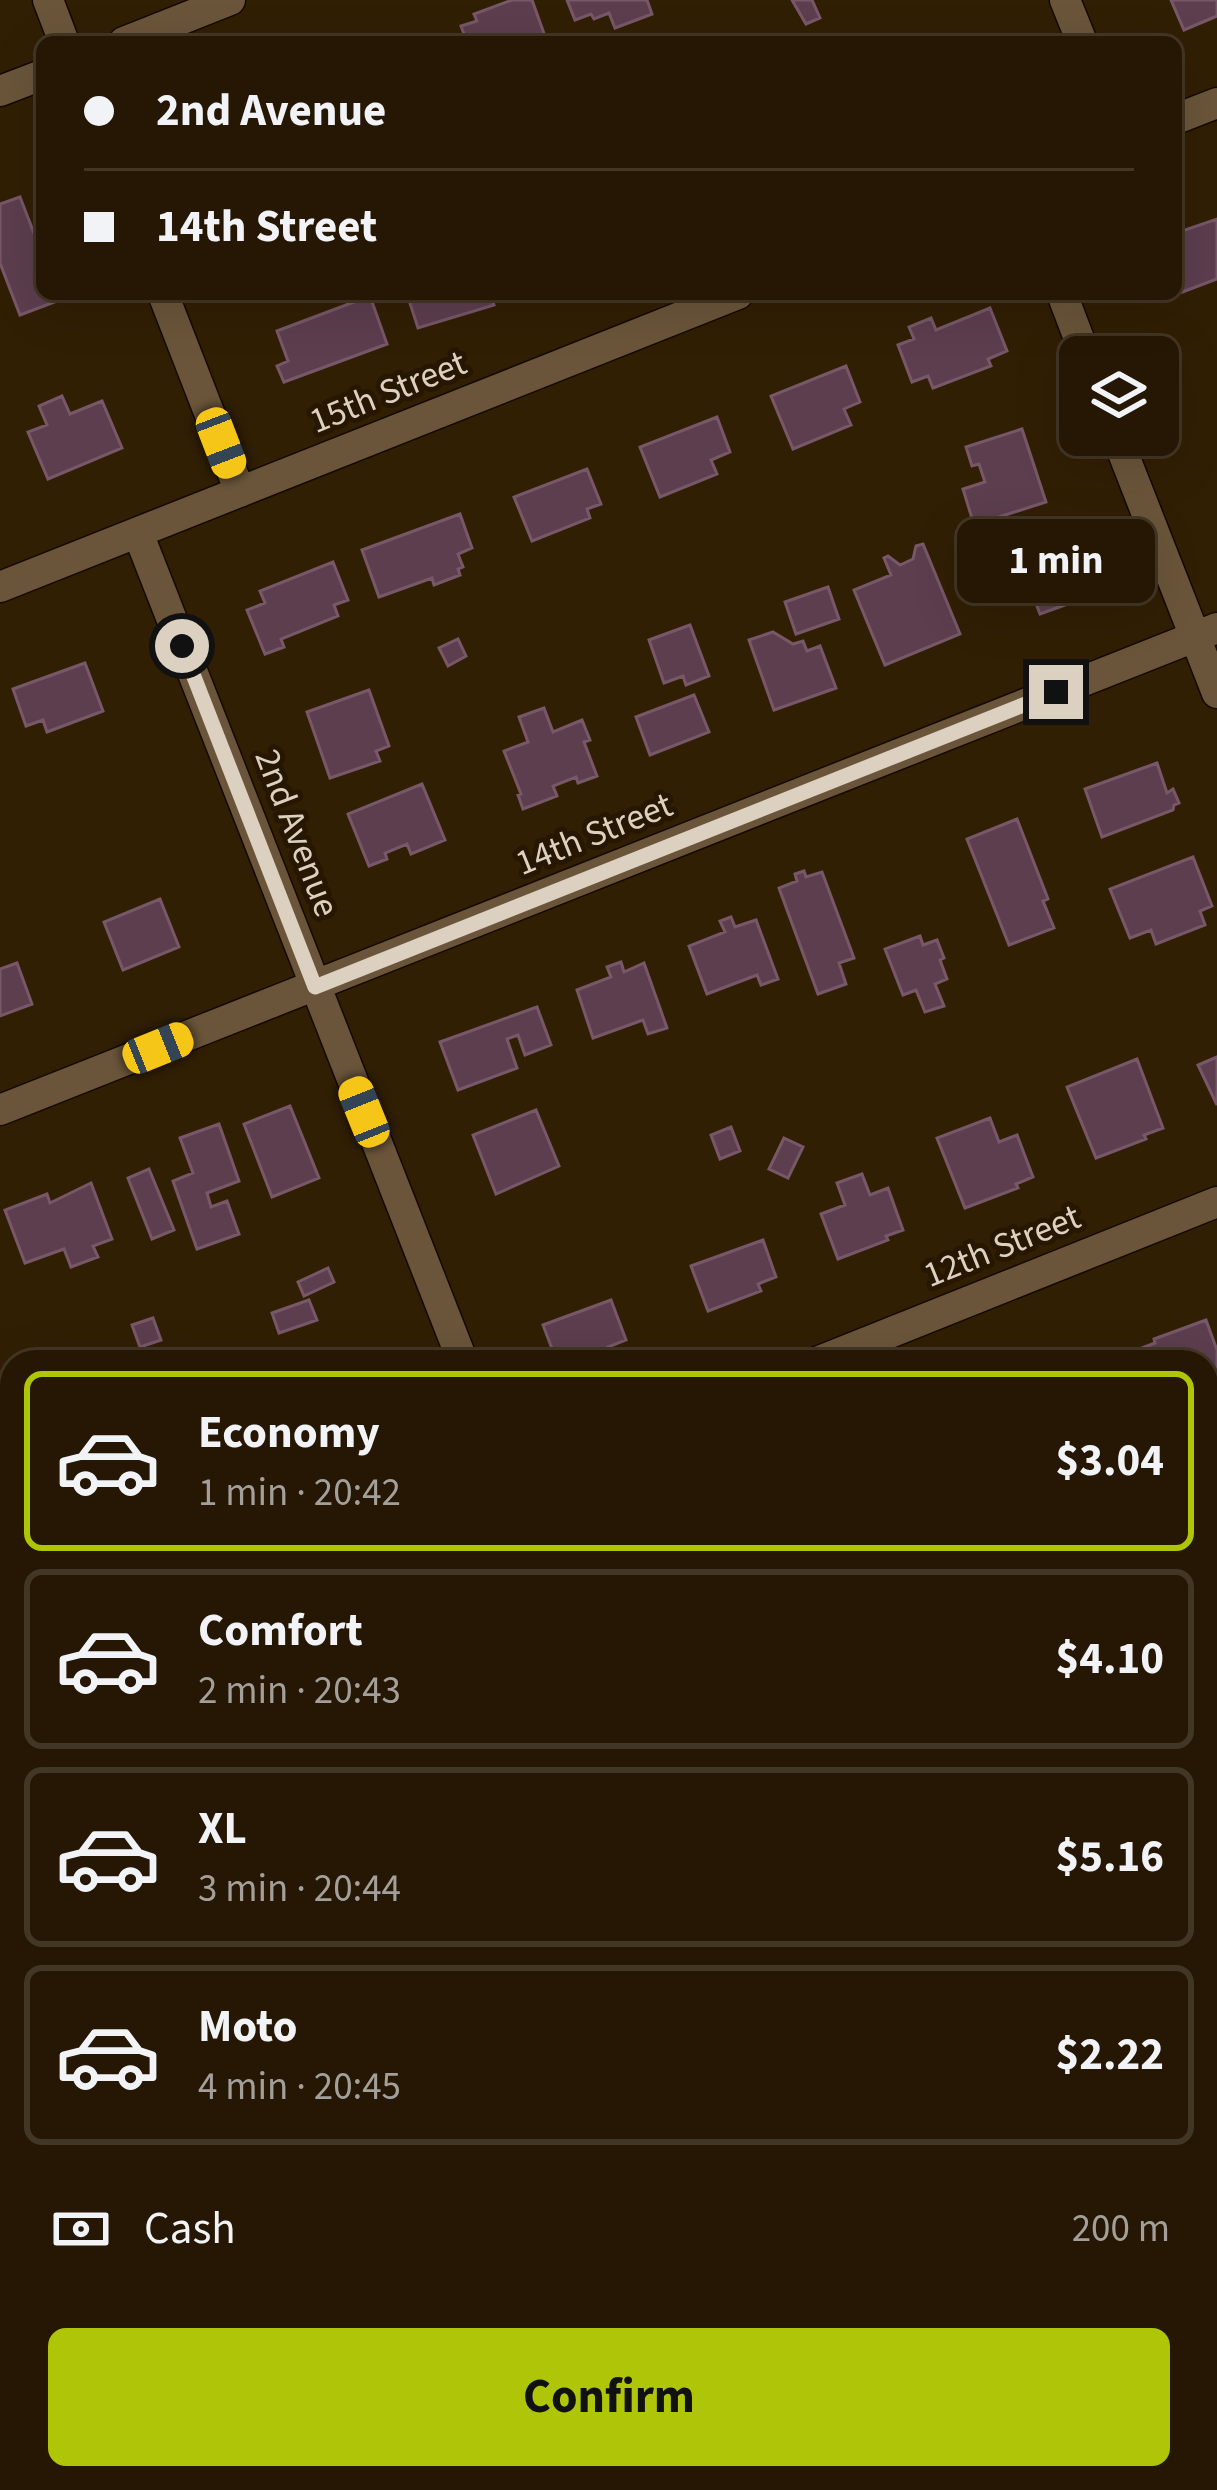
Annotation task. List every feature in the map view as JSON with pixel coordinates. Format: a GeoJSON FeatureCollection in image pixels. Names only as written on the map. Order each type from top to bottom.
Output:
{"type":"FeatureCollection","features":[{"type":"Feature","properties":{"kind":"street"},"geometry":{"type":"LineString","coordinates":[[48,0],[62,36]]}},
{"type":"Feature","properties":{"kind":"street"},"geometry":{"type":"LineString","coordinates":[[139,36],[230,0]]}},
{"type":"Feature","properties":{"kind":"street"},"geometry":{"type":"LineString","coordinates":[[1066,0],[1080,36]]}},
{"type":"Feature","properties":{"kind":"street"},"geometry":{"type":"LineString","coordinates":[[0,92],[36,77]]}},
{"type":"Feature","properties":{"kind":"street"},"geometry":{"type":"LineString","coordinates":[[1182,117],[1217,104]]}},
{"type":"Feature","properties":{"kind":"street"},"geometry":{"type":"LineString","coordinates":[[165,300],[240,492]]}},
{"type":"Feature","properties":{"kind":"street","name":"15th Street"},"geometry":{"type":"LineString","coordinates":[[0,587],[723,300]]}},
{"type":"Feature","properties":{"kind":"street"},"geometry":{"type":"LineString","coordinates":[[1064,300],[1078,336]]}},
{"type":"Feature","properties":{"kind":"street"},"geometry":{"type":"LineString","coordinates":[[1126,456],[1206,633],[1217,693]]}},
{"type":"Feature","properties":{"kind":"street","name":"2nd Avenue"},"geometry":{"type":"LineString","coordinates":[[138,532],[458,1350]]}},
{"type":"Feature","properties":{"kind":"street","name":"14th Street"},"geometry":{"type":"LineString","coordinates":[[0,1110],[1206,633]]}},
{"type":"Feature","properties":{"kind":"street","name":"12th Street"},"geometry":{"type":"LineString","coordinates":[[847,1350],[1217,1202]]}},
{"type":"Feature","properties":{"kind":"building"},"geometry":{"type":"Polygon","coordinates":[[[512,0],[532,0],[545,36],[465,36],[461,26],[477,21],[474,14],[512,0]]]}},
{"type":"Feature","properties":{"kind":"building"},"geometry":{"type":"Polygon","coordinates":[[[567,0],[647,0],[652,14],[615,28],[609,13],[575,20],[567,0]]]}},
{"type":"Feature","properties":{"kind":"building"},"geometry":{"type":"Polygon","coordinates":[[[792,0],[812,0],[820,18],[806,24],[792,0]]]}},
{"type":"Feature","properties":{"kind":"building"},"geometry":{"type":"Polygon","coordinates":[[[1171,0],[1217,0],[1217,16],[1184,30],[1171,0]]]}},
{"type":"Feature","properties":{"kind":"building"},"geometry":{"type":"Polygon","coordinates":[[[20,197],[36,238],[36,300],[60,300],[20,315],[0,263],[0,204],[20,197]]]}},
{"type":"Feature","properties":{"kind":"building"},"geometry":{"type":"Polygon","coordinates":[[[1217,219],[1217,279],[1182,292],[1182,231],[1217,219]]]}},
{"type":"Feature","properties":{"kind":"building"},"geometry":{"type":"Polygon","coordinates":[[[359,300],[371,300],[387,344],[284,382],[277,366],[288,361],[277,331],[359,300]]]}},
{"type":"Feature","properties":{"kind":"building"},"geometry":{"type":"Polygon","coordinates":[[[409,300],[492,300],[494,305],[418,328],[409,300]]]}},
{"type":"Feature","properties":{"kind":"building"},"geometry":{"type":"Polygon","coordinates":[[[990,308],[1007,351],[988,359],[991,366],[933,388],[928,376],[912,382],[898,345],[914,339],[909,327],[931,318],[936,330],[990,308]]]}},
{"type":"Feature","properties":{"kind":"building"},"geometry":{"type":"Polygon","coordinates":[[[846,366],[860,402],[844,409],[851,425],[793,449],[771,396],[846,366]]]}},
{"type":"Feature","properties":{"kind":"building"},"geometry":{"type":"Polygon","coordinates":[[[62,396],[70,414],[102,401],[122,448],[48,479],[28,432],[47,425],[39,406],[62,396]]]}},
{"type":"Feature","properties":{"kind":"building"},"geometry":{"type":"Polygon","coordinates":[[[717,417],[730,452],[711,460],[717,474],[660,497],[640,447],[717,417]]]}},
{"type":"Feature","properties":{"kind":"building"},"geometry":{"type":"Polygon","coordinates":[[[1022,429],[1046,502],[974,525],[963,489],[985,482],[979,464],[972,466],[966,447],[1022,429]]]}},
{"type":"Feature","properties":{"kind":"building"},"geometry":{"type":"Polygon","coordinates":[[[587,469],[601,504],[587,509],[590,518],[532,541],[514,497],[587,469]]]}},
{"type":"Feature","properties":{"kind":"building"},"geometry":{"type":"Polygon","coordinates":[[[460,514],[472,548],[458,554],[463,567],[458,569],[460,575],[434,585],[432,578],[379,597],[362,550],[460,514]]]}},
{"type":"Feature","properties":{"kind":"building"},"geometry":{"type":"Polygon","coordinates":[[[1066,530],[1087,597],[1040,614],[1022,566],[1012,570],[1006,553],[1066,530]]]}},
{"type":"Feature","properties":{"kind":"building"},"geometry":{"type":"Polygon","coordinates":[[[923,544],[960,634],[885,665],[854,590],[891,575],[884,558],[900,565],[913,559],[916,546],[923,544]]]}},
{"type":"Feature","properties":{"kind":"building"},"geometry":{"type":"Polygon","coordinates":[[[333,562],[348,600],[334,605],[338,616],[281,639],[284,647],[265,654],[247,610],[265,603],[260,591],[333,562]]]}},
{"type":"Feature","properties":{"kind":"building"},"geometry":{"type":"Polygon","coordinates":[[[828,587],[839,619],[796,634],[785,602],[828,587]]]}},
{"type":"Feature","properties":{"kind":"building"},"geometry":{"type":"Polygon","coordinates":[[[690,625],[709,676],[686,685],[683,676],[664,683],[649,640],[690,625]]]}},
{"type":"Feature","properties":{"kind":"building"},"geometry":{"type":"Polygon","coordinates":[[[773,632],[793,644],[803,641],[807,651],[820,646],[836,688],[774,710],[749,640],[773,632]]]}},
{"type":"Feature","properties":{"kind":"building"},"geometry":{"type":"Polygon","coordinates":[[[458,639],[466,656],[448,666],[439,648],[458,639]]]}},
{"type":"Feature","properties":{"kind":"building"},"geometry":{"type":"Polygon","coordinates":[[[85,663],[103,711],[47,732],[43,720],[26,726],[13,689],[85,663]]]}},
{"type":"Feature","properties":{"kind":"building"},"geometry":{"type":"Polygon","coordinates":[[[369,690],[389,746],[376,751],[380,761],[330,778],[307,712],[369,690]]]}},
{"type":"Feature","properties":{"kind":"building"},"geometry":{"type":"Polygon","coordinates":[[[694,695],[709,732],[650,755],[636,717],[694,695]]]}},
{"type":"Feature","properties":{"kind":"building"},"geometry":{"type":"Polygon","coordinates":[[[544,708],[553,732],[582,720],[590,740],[584,742],[597,776],[578,783],[576,777],[553,786],[557,796],[523,809],[504,751],[528,742],[519,717],[544,708]]]}},
{"type":"Feature","properties":{"kind":"building"},"geometry":{"type":"Polygon","coordinates":[[[1157,763],[1167,793],[1173,789],[1179,803],[1173,810],[1102,837],[1085,789],[1157,763]]]}},
{"type":"Feature","properties":{"kind":"building"},"geometry":{"type":"Polygon","coordinates":[[[422,784],[445,840],[411,854],[407,844],[369,866],[348,814],[422,784]]]}},
{"type":"Feature","properties":{"kind":"building"},"geometry":{"type":"Polygon","coordinates":[[[1017,819],[1048,899],[1043,901],[1054,928],[1009,945],[967,839],[1017,819]]]}},
{"type":"Feature","properties":{"kind":"building"},"geometry":{"type":"Polygon","coordinates":[[[1193,857],[1212,906],[1200,911],[1205,925],[1156,944],[1151,930],[1130,938],[1110,889],[1193,857]]]}},
{"type":"Feature","properties":{"kind":"building"},"geometry":{"type":"Polygon","coordinates":[[[804,871],[806,877],[822,872],[854,958],[839,963],[846,984],[818,994],[779,888],[797,881],[795,874],[804,871]]]}},
{"type":"Feature","properties":{"kind":"building"},"geometry":{"type":"Polygon","coordinates":[[[160,899],[179,947],[123,970],[104,922],[160,899]]]}},
{"type":"Feature","properties":{"kind":"building"},"geometry":{"type":"Polygon","coordinates":[[[731,917],[735,927],[756,920],[778,979],[761,985],[757,975],[707,994],[689,946],[725,932],[720,921],[731,917]]]}},
{"type":"Feature","properties":{"kind":"building"},"geometry":{"type":"Polygon","coordinates":[[[920,936],[923,945],[937,940],[947,979],[935,984],[944,1006],[925,1012],[916,990],[903,995],[885,949],[920,936]]]}},
{"type":"Feature","properties":{"kind":"building"},"geometry":{"type":"Polygon","coordinates":[[[621,962],[624,972],[644,963],[667,1028],[648,1034],[643,1020],[593,1038],[577,990],[611,977],[607,967],[621,962]]]}},
{"type":"Feature","properties":{"kind":"building"},"geometry":{"type":"Polygon","coordinates":[[[17,963],[32,1004],[0,1016],[0,969],[17,963]]]}},
{"type":"Feature","properties":{"kind":"building"},"geometry":{"type":"Polygon","coordinates":[[[537,1007],[551,1045],[525,1055],[518,1035],[507,1039],[517,1068],[458,1090],[440,1042],[537,1007]]]}},
{"type":"Feature","properties":{"kind":"building"},"geometry":{"type":"Polygon","coordinates":[[[1217,1057],[1217,1105],[1198,1065],[1217,1057]]]}},
{"type":"Feature","properties":{"kind":"building"},"geometry":{"type":"Polygon","coordinates":[[[1137,1059],[1163,1128],[1096,1158],[1067,1087],[1137,1059]]]}},
{"type":"Feature","properties":{"kind":"building"},"geometry":{"type":"Polygon","coordinates":[[[290,1106],[319,1178],[272,1197],[244,1124],[290,1106]]]}},
{"type":"Feature","properties":{"kind":"building"},"geometry":{"type":"Polygon","coordinates":[[[536,1110],[559,1166],[496,1194],[473,1135],[536,1110]]]}},
{"type":"Feature","properties":{"kind":"building"},"geometry":{"type":"Polygon","coordinates":[[[990,1118],[999,1142],[1017,1135],[1033,1177],[1016,1184],[1018,1188],[965,1208],[937,1138],[990,1118]]]}},
{"type":"Feature","properties":{"kind":"building"},"geometry":{"type":"Polygon","coordinates":[[[219,1124],[239,1181],[207,1193],[211,1207],[227,1201],[239,1234],[197,1249],[173,1181],[193,1173],[180,1138],[219,1124]]]}},
{"type":"Feature","properties":{"kind":"building"},"geometry":{"type":"Polygon","coordinates":[[[731,1127],[740,1151],[720,1159],[711,1135],[731,1127]]]}},
{"type":"Feature","properties":{"kind":"building"},"geometry":{"type":"Polygon","coordinates":[[[784,1138],[803,1147],[788,1178],[769,1169],[784,1138]]]}},
{"type":"Feature","properties":{"kind":"building"},"geometry":{"type":"Polygon","coordinates":[[[149,1169],[174,1230],[152,1239],[128,1178],[149,1169]]]}},
{"type":"Feature","properties":{"kind":"building"},"geometry":{"type":"Polygon","coordinates":[[[862,1174],[870,1195],[888,1188],[903,1230],[838,1259],[821,1214],[845,1205],[837,1183],[862,1174]]]}},
{"type":"Feature","properties":{"kind":"building"},"geometry":{"type":"Polygon","coordinates":[[[91,1183],[112,1239],[93,1246],[98,1257],[71,1267],[64,1249],[25,1263],[5,1210],[47,1194],[50,1203],[91,1183]]]}},
{"type":"Feature","properties":{"kind":"building"},"geometry":{"type":"Polygon","coordinates":[[[763,1240],[776,1277],[758,1284],[761,1291],[708,1311],[691,1266],[763,1240]]]}},
{"type":"Feature","properties":{"kind":"building"},"geometry":{"type":"Polygon","coordinates":[[[328,1268],[334,1282],[304,1296],[298,1282],[328,1268]]]}},
{"type":"Feature","properties":{"kind":"building"},"geometry":{"type":"Polygon","coordinates":[[[309,1300],[317,1320],[279,1333],[272,1313],[309,1300]]]}},
{"type":"Feature","properties":{"kind":"building"},"geometry":{"type":"Polygon","coordinates":[[[611,1300],[626,1340],[608,1347],[610,1350],[552,1350],[543,1325],[611,1300]]]}},
{"type":"Feature","properties":{"kind":"building"},"geometry":{"type":"Polygon","coordinates":[[[153,1318],[161,1340],[140,1347],[132,1325],[153,1318]]]}},
{"type":"Feature","properties":{"kind":"building"},"geometry":{"type":"Polygon","coordinates":[[[1206,1320],[1217,1350],[1137,1350],[1155,1343],[1154,1339],[1206,1320]]]}},
{"type":"Feature","properties":{"kind":"route"},"geometry":{"type":"LineString","coordinates":[[182,646],[315,987],[1056,692]]}}]}
